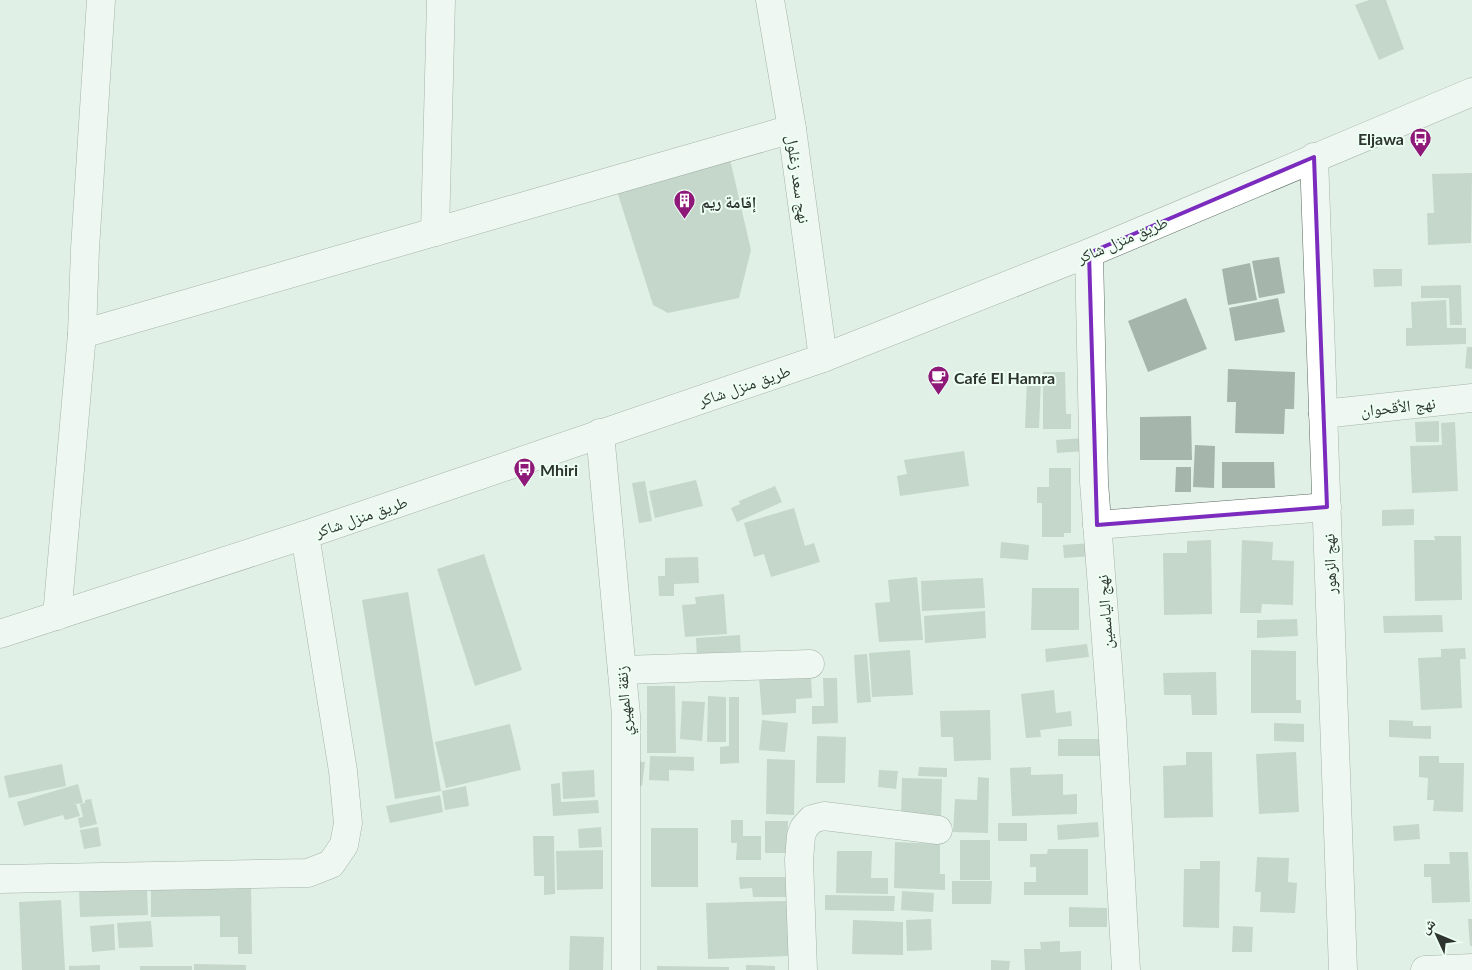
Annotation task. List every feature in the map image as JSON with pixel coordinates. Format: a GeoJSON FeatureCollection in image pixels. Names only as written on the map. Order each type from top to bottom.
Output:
{"type":"FeatureCollection","features":[{"type":"Feature","properties":{"kind":"street"},"geometry":{"type":"LineString","coordinates":[[57,616],[82,334],[85,249],[101,0]]}},
{"type":"Feature","properties":{"kind":"street"},"geometry":{"type":"LineString","coordinates":[[435,232],[441,0]]}},
{"type":"Feature","properties":{"kind":"street","name":"نهج سعد زغلول"},"geometry":{"type":"LineString","coordinates":[[770,0],[792,129],[823,358]]}},
{"type":"Feature","properties":{"kind":"street","name":"طريق منزل شاكر"},"geometry":{"type":"LineString","coordinates":[[0,634],[305,535],[823,358],[1089,253],[1472,92]]}},
{"type":"Feature","properties":{"kind":"street"},"geometry":{"type":"LineString","coordinates":[[82,334],[278,279],[577,189],[792,129]]}},
{"type":"Feature","properties":{"kind":"street","name":"نهج الزهور"},"geometry":{"type":"LineString","coordinates":[[1314,157],[1344,970]]}},
{"type":"Feature","properties":{"kind":"street","name":"نهج الياسمين"},"geometry":{"type":"LineString","coordinates":[[1089,253],[1094,482],[1112,720],[1126,970]]}},
{"type":"Feature","properties":{"kind":"street","name":"نهج الأقحوان"},"geometry":{"type":"LineString","coordinates":[[1324,414],[1472,398]]}},
{"type":"Feature","properties":{"kind":"street","name":"زنقة المهيري"},"geometry":{"type":"LineString","coordinates":[[600,433],[626,715],[626,970]]}},
{"type":"Feature","properties":{"kind":"street"},"geometry":{"type":"LineString","coordinates":[[1097,525],[1327,508]]}},
{"type":"Feature","properties":{"kind":"street"},"geometry":{"type":"LineString","coordinates":[[0,879],[308,872],[332,864],[344,845],[348,823],[343,771],[305,535]]}},
{"type":"Feature","properties":{"kind":"street"},"geometry":{"type":"LineString","coordinates":[[622,670],[810,664]]}},
{"type":"Feature","properties":{"kind":"street"},"geometry":{"type":"LineString","coordinates":[[803,970],[799,860],[801,836],[804,828],[812,820],[824,816],[938,830]]}},
{"type":"Feature","properties":{"kind":"street"},"geometry":{"type":"LineString","coordinates":[[1425,970],[1472,968]]}},
{"type":"Feature","properties":{"kind":"highlighted area"},"geometry":{"type":"Polygon","coordinates":[[[1314,157],[1327,507],[1097,525],[1089,253],[1314,157]]]}},
{"type":"Feature","properties":{"kind":"building"},"geometry":{"type":"Polygon","coordinates":[[[1369,0],[1386,0],[1404,49],[1379,60],[1355,5],[1369,0]]]}},
{"type":"Feature","properties":{"kind":"building","name":"إقامة ريم"},"geometry":{"type":"Polygon","coordinates":[[[729,155],[751,250],[739,298],[668,313],[653,305],[617,191],[729,155]]]}},
{"type":"Feature","properties":{"kind":"building"},"geometry":{"type":"Polygon","coordinates":[[[1472,173],[1471,243],[1428,245],[1427,213],[1434,213],[1432,174],[1472,173]]]}},
{"type":"Feature","properties":{"kind":"building"},"geometry":{"type":"Polygon","coordinates":[[[1279,257],[1285,293],[1259,298],[1252,261],[1279,257]]]}},
{"type":"Feature","properties":{"kind":"building"},"geometry":{"type":"Polygon","coordinates":[[[1250,263],[1257,300],[1228,305],[1222,269],[1250,263]]]}},
{"type":"Feature","properties":{"kind":"building"},"geometry":{"type":"Polygon","coordinates":[[[1373,269],[1402,269],[1402,286],[1374,287],[1373,269]]]}},
{"type":"Feature","properties":{"kind":"building"},"geometry":{"type":"Polygon","coordinates":[[[1461,285],[1462,325],[1450,325],[1449,298],[1421,298],[1421,286],[1461,285]]]}},
{"type":"Feature","properties":{"kind":"building"},"geometry":{"type":"Polygon","coordinates":[[[1186,298],[1207,349],[1148,372],[1128,321],[1186,298]]]}},
{"type":"Feature","properties":{"kind":"building"},"geometry":{"type":"Polygon","coordinates":[[[1278,298],[1285,332],[1235,341],[1229,308],[1278,298]]]}},
{"type":"Feature","properties":{"kind":"building"},"geometry":{"type":"Polygon","coordinates":[[[1446,300],[1447,328],[1466,328],[1466,344],[1406,346],[1406,328],[1412,328],[1411,302],[1446,300]]]}},
{"type":"Feature","properties":{"kind":"building"},"geometry":{"type":"Polygon","coordinates":[[[1467,347],[1472,347],[1472,369],[1465,368],[1467,347]]]}},
{"type":"Feature","properties":{"kind":"building"},"geometry":{"type":"Polygon","coordinates":[[[1228,369],[1295,372],[1294,409],[1285,409],[1284,434],[1235,433],[1236,402],[1227,402],[1228,369]]]}},
{"type":"Feature","properties":{"kind":"building"},"geometry":{"type":"Polygon","coordinates":[[[1043,372],[1065,372],[1066,414],[1071,414],[1071,429],[1043,429],[1043,372]]]}},
{"type":"Feature","properties":{"kind":"building"},"geometry":{"type":"Polygon","coordinates":[[[1027,379],[1041,379],[1039,428],[1025,428],[1027,379]]]}},
{"type":"Feature","properties":{"kind":"building"},"geometry":{"type":"Polygon","coordinates":[[[1191,416],[1192,460],[1140,460],[1140,417],[1191,416]]]}},
{"type":"Feature","properties":{"kind":"building"},"geometry":{"type":"Polygon","coordinates":[[[1439,421],[1439,442],[1416,442],[1415,422],[1439,421]]]}},
{"type":"Feature","properties":{"kind":"building"},"geometry":{"type":"Polygon","coordinates":[[[1455,422],[1458,491],[1412,493],[1410,446],[1442,445],[1441,423],[1455,422]]]}},
{"type":"Feature","properties":{"kind":"building"},"geometry":{"type":"Polygon","coordinates":[[[1084,438],[1085,451],[1057,453],[1056,440],[1084,438]]]}},
{"type":"Feature","properties":{"kind":"building"},"geometry":{"type":"Polygon","coordinates":[[[1195,445],[1215,446],[1214,488],[1193,487],[1195,445]]]}},
{"type":"Feature","properties":{"kind":"building"},"geometry":{"type":"Polygon","coordinates":[[[964,451],[969,486],[900,496],[897,476],[907,474],[904,460],[964,451]]]}},
{"type":"Feature","properties":{"kind":"building"},"geometry":{"type":"Polygon","coordinates":[[[1222,462],[1274,462],[1275,488],[1222,488],[1222,462]]]}},
{"type":"Feature","properties":{"kind":"building"},"geometry":{"type":"Polygon","coordinates":[[[1176,467],[1191,467],[1191,492],[1175,492],[1176,467]]]}},
{"type":"Feature","properties":{"kind":"building"},"geometry":{"type":"Polygon","coordinates":[[[1049,468],[1071,468],[1071,533],[1064,533],[1064,537],[1042,537],[1042,503],[1037,503],[1037,487],[1049,487],[1049,468]]]}},
{"type":"Feature","properties":{"kind":"building"},"geometry":{"type":"Polygon","coordinates":[[[696,480],[703,506],[655,518],[649,491],[696,480]]]}},
{"type":"Feature","properties":{"kind":"building"},"geometry":{"type":"Polygon","coordinates":[[[645,481],[652,521],[639,523],[632,483],[645,481]]]}},
{"type":"Feature","properties":{"kind":"building"},"geometry":{"type":"Polygon","coordinates":[[[775,486],[782,502],[737,522],[731,508],[740,504],[739,501],[775,486]]]}},
{"type":"Feature","properties":{"kind":"building"},"geometry":{"type":"Polygon","coordinates":[[[794,508],[805,546],[814,543],[820,562],[771,577],[764,554],[754,557],[744,523],[794,508]]]}},
{"type":"Feature","properties":{"kind":"building"},"geometry":{"type":"Polygon","coordinates":[[[1414,509],[1414,525],[1382,526],[1382,510],[1414,509]]]}},
{"type":"Feature","properties":{"kind":"building"},"geometry":{"type":"Polygon","coordinates":[[[1434,536],[1461,536],[1462,600],[1415,601],[1414,540],[1435,540],[1434,536]]]}},
{"type":"Feature","properties":{"kind":"building"},"geometry":{"type":"Polygon","coordinates":[[[1211,540],[1212,614],[1164,615],[1163,553],[1187,553],[1187,541],[1211,540]]]}},
{"type":"Feature","properties":{"kind":"building"},"geometry":{"type":"Polygon","coordinates":[[[1242,540],[1273,542],[1272,560],[1294,561],[1293,605],[1262,604],[1261,613],[1240,613],[1242,540]]]}},
{"type":"Feature","properties":{"kind":"building"},"geometry":{"type":"Polygon","coordinates":[[[1001,542],[1029,545],[1028,560],[1000,558],[1001,542]]]}},
{"type":"Feature","properties":{"kind":"building"},"geometry":{"type":"Polygon","coordinates":[[[1092,543],[1093,556],[1064,558],[1063,545],[1092,543]]]}},
{"type":"Feature","properties":{"kind":"building"},"geometry":{"type":"Polygon","coordinates":[[[484,554],[522,670],[475,686],[437,569],[484,554]]]}},
{"type":"Feature","properties":{"kind":"building"},"geometry":{"type":"Polygon","coordinates":[[[698,557],[699,583],[674,584],[674,596],[659,596],[658,576],[665,576],[665,558],[698,557]]]}},
{"type":"Feature","properties":{"kind":"building"},"geometry":{"type":"Polygon","coordinates":[[[917,577],[923,640],[879,642],[875,603],[890,602],[888,580],[917,577]]]}},
{"type":"Feature","properties":{"kind":"building"},"geometry":{"type":"Polygon","coordinates":[[[983,578],[985,608],[922,611],[921,581],[983,578]]]}},
{"type":"Feature","properties":{"kind":"building"},"geometry":{"type":"Polygon","coordinates":[[[1032,588],[1079,588],[1079,630],[1031,630],[1032,588]]]}},
{"type":"Feature","properties":{"kind":"building"},"geometry":{"type":"Polygon","coordinates":[[[408,592],[441,791],[395,799],[362,600],[408,592]]]}},
{"type":"Feature","properties":{"kind":"building"},"geometry":{"type":"Polygon","coordinates":[[[724,594],[727,634],[685,637],[682,605],[696,604],[695,597],[724,594]]]}},
{"type":"Feature","properties":{"kind":"building"},"geometry":{"type":"Polygon","coordinates":[[[985,611],[986,638],[925,643],[924,616],[985,611]]]}},
{"type":"Feature","properties":{"kind":"building"},"geometry":{"type":"Polygon","coordinates":[[[1442,615],[1443,632],[1384,633],[1383,616],[1442,615]]]}},
{"type":"Feature","properties":{"kind":"building"},"geometry":{"type":"Polygon","coordinates":[[[1297,619],[1298,636],[1257,638],[1257,620],[1297,619]]]}},
{"type":"Feature","properties":{"kind":"building"},"geometry":{"type":"Polygon","coordinates":[[[740,635],[741,655],[697,658],[696,638],[740,635]]]}},
{"type":"Feature","properties":{"kind":"building"},"geometry":{"type":"Polygon","coordinates":[[[1087,644],[1089,657],[1046,662],[1045,649],[1087,644]]]}},
{"type":"Feature","properties":{"kind":"building"},"geometry":{"type":"Polygon","coordinates":[[[1465,648],[1466,659],[1460,659],[1462,708],[1421,710],[1418,658],[1441,657],[1441,649],[1465,648]]]}},
{"type":"Feature","properties":{"kind":"building"},"geometry":{"type":"Polygon","coordinates":[[[910,650],[913,695],[872,697],[869,653],[910,650]]]}},
{"type":"Feature","properties":{"kind":"building"},"geometry":{"type":"Polygon","coordinates":[[[1251,650],[1296,651],[1296,700],[1301,700],[1301,713],[1251,713],[1251,650]]]}},
{"type":"Feature","properties":{"kind":"building"},"geometry":{"type":"Polygon","coordinates":[[[867,654],[871,702],[857,703],[854,655],[867,654]]]}},
{"type":"Feature","properties":{"kind":"building"},"geometry":{"type":"Polygon","coordinates":[[[1216,672],[1217,715],[1192,715],[1191,695],[1164,695],[1163,673],[1216,672]]]}},
{"type":"Feature","properties":{"kind":"building"},"geometry":{"type":"Polygon","coordinates":[[[811,675],[812,698],[796,699],[796,713],[762,715],[759,678],[811,675]]]}},
{"type":"Feature","properties":{"kind":"building"},"geometry":{"type":"Polygon","coordinates":[[[823,678],[837,678],[838,723],[812,724],[812,706],[824,706],[823,678]]]}},
{"type":"Feature","properties":{"kind":"building"},"geometry":{"type":"Polygon","coordinates":[[[647,686],[675,686],[676,753],[647,753],[647,686]]]}},
{"type":"Feature","properties":{"kind":"building"},"geometry":{"type":"Polygon","coordinates":[[[1054,690],[1056,713],[1071,711],[1072,726],[1040,730],[1041,737],[1026,738],[1021,694],[1054,690]]]}},
{"type":"Feature","properties":{"kind":"building"},"geometry":{"type":"Polygon","coordinates":[[[708,696],[726,697],[726,742],[707,742],[708,696]]]}},
{"type":"Feature","properties":{"kind":"building"},"geometry":{"type":"Polygon","coordinates":[[[729,697],[739,697],[739,763],[720,764],[720,747],[729,746],[729,697]]]}},
{"type":"Feature","properties":{"kind":"building"},"geometry":{"type":"Polygon","coordinates":[[[682,701],[705,702],[702,741],[680,739],[682,701]]]}},
{"type":"Feature","properties":{"kind":"building"},"geometry":{"type":"Polygon","coordinates":[[[990,710],[991,760],[954,761],[953,737],[941,737],[940,711],[990,710]]]}},
{"type":"Feature","properties":{"kind":"building"},"geometry":{"type":"Polygon","coordinates":[[[762,720],[788,723],[785,752],[759,750],[762,720]]]}},
{"type":"Feature","properties":{"kind":"building"},"geometry":{"type":"Polygon","coordinates":[[[1389,720],[1413,721],[1413,726],[1431,726],[1431,739],[1389,737],[1389,720]]]}},
{"type":"Feature","properties":{"kind":"building"},"geometry":{"type":"Polygon","coordinates":[[[1274,723],[1304,724],[1304,742],[1274,741],[1274,723]]]}},
{"type":"Feature","properties":{"kind":"building"},"geometry":{"type":"Polygon","coordinates":[[[510,724],[521,770],[446,788],[435,742],[510,724]]]}},
{"type":"Feature","properties":{"kind":"building"},"geometry":{"type":"Polygon","coordinates":[[[817,736],[846,737],[845,783],[816,783],[817,736]]]}},
{"type":"Feature","properties":{"kind":"building"},"geometry":{"type":"Polygon","coordinates":[[[1058,739],[1100,739],[1100,756],[1058,756],[1058,739]]]}},
{"type":"Feature","properties":{"kind":"building"},"geometry":{"type":"Polygon","coordinates":[[[1186,752],[1212,752],[1213,817],[1164,818],[1163,766],[1186,765],[1186,752]]]}},
{"type":"Feature","properties":{"kind":"building"},"geometry":{"type":"Polygon","coordinates":[[[1296,752],[1299,812],[1259,814],[1256,754],[1296,752]]]}},
{"type":"Feature","properties":{"kind":"building"},"geometry":{"type":"Polygon","coordinates":[[[650,756],[694,757],[694,771],[669,770],[669,781],[649,780],[650,756]]]}},
{"type":"Feature","properties":{"kind":"building"},"geometry":{"type":"Polygon","coordinates":[[[1419,756],[1439,756],[1439,763],[1464,763],[1463,812],[1433,811],[1434,800],[1427,800],[1428,778],[1419,777],[1419,756]]]}},
{"type":"Feature","properties":{"kind":"building"},"geometry":{"type":"Polygon","coordinates":[[[767,759],[795,760],[794,815],[766,814],[767,759]]]}},
{"type":"Feature","properties":{"kind":"building"},"geometry":{"type":"Polygon","coordinates":[[[632,761],[645,762],[642,786],[629,784],[632,761]]]}},
{"type":"Feature","properties":{"kind":"building"},"geometry":{"type":"Polygon","coordinates":[[[62,764],[66,786],[9,798],[4,776],[62,764]]]}},
{"type":"Feature","properties":{"kind":"building"},"geometry":{"type":"Polygon","coordinates":[[[919,767],[947,768],[947,777],[918,776],[919,767]]]}},
{"type":"Feature","properties":{"kind":"building"},"geometry":{"type":"Polygon","coordinates":[[[1031,767],[1031,775],[1063,774],[1063,795],[1077,794],[1077,814],[1012,816],[1010,768],[1031,767]]]}},
{"type":"Feature","properties":{"kind":"building"},"geometry":{"type":"Polygon","coordinates":[[[594,770],[595,797],[563,799],[562,772],[594,770]]]}},
{"type":"Feature","properties":{"kind":"building"},"geometry":{"type":"Polygon","coordinates":[[[879,770],[898,771],[896,789],[878,787],[879,770]]]}},
{"type":"Feature","properties":{"kind":"building"},"geometry":{"type":"Polygon","coordinates":[[[978,777],[989,778],[988,833],[953,832],[955,799],[977,800],[978,777]]]}},
{"type":"Feature","properties":{"kind":"building"},"geometry":{"type":"Polygon","coordinates":[[[902,778],[942,779],[941,819],[901,818],[902,778]]]}},
{"type":"Feature","properties":{"kind":"building"},"geometry":{"type":"Polygon","coordinates":[[[560,783],[561,802],[598,800],[599,813],[553,816],[551,784],[560,783]]]}},
{"type":"Feature","properties":{"kind":"building"},"geometry":{"type":"Polygon","coordinates":[[[78,784],[83,803],[76,804],[80,816],[65,820],[63,815],[24,826],[17,802],[78,784]]]}},
{"type":"Feature","properties":{"kind":"building"},"geometry":{"type":"Polygon","coordinates":[[[466,786],[469,806],[445,810],[442,791],[466,786]]]}},
{"type":"Feature","properties":{"kind":"building"},"geometry":{"type":"Polygon","coordinates":[[[440,795],[443,812],[390,823],[386,806],[440,795]]]}},
{"type":"Feature","properties":{"kind":"building"},"geometry":{"type":"Polygon","coordinates":[[[91,799],[97,824],[80,828],[78,818],[83,817],[80,804],[85,803],[85,800],[91,799]]]}},
{"type":"Feature","properties":{"kind":"building"},"geometry":{"type":"Polygon","coordinates":[[[731,820],[743,820],[743,836],[761,836],[761,860],[736,860],[737,843],[731,843],[731,820]]]}},
{"type":"Feature","properties":{"kind":"building"},"geometry":{"type":"Polygon","coordinates":[[[765,821],[788,821],[787,853],[765,853],[765,821]]]}},
{"type":"Feature","properties":{"kind":"building"},"geometry":{"type":"Polygon","coordinates":[[[1098,822],[1099,837],[1058,840],[1057,825],[1098,822]]]}},
{"type":"Feature","properties":{"kind":"building"},"geometry":{"type":"Polygon","coordinates":[[[998,823],[1027,823],[1027,841],[998,841],[998,823]]]}},
{"type":"Feature","properties":{"kind":"building"},"geometry":{"type":"Polygon","coordinates":[[[1419,824],[1420,839],[1394,841],[1393,826],[1419,824]]]}},
{"type":"Feature","properties":{"kind":"building"},"geometry":{"type":"Polygon","coordinates":[[[98,827],[101,846],[84,849],[80,830],[98,827]]]}},
{"type":"Feature","properties":{"kind":"building"},"geometry":{"type":"Polygon","coordinates":[[[601,827],[602,847],[579,848],[578,829],[601,827]]]}},
{"type":"Feature","properties":{"kind":"building"},"geometry":{"type":"Polygon","coordinates":[[[651,828],[698,828],[698,887],[651,887],[651,828]]]}},
{"type":"Feature","properties":{"kind":"building"},"geometry":{"type":"Polygon","coordinates":[[[533,836],[554,836],[555,894],[544,895],[544,876],[534,876],[533,836]]]}},
{"type":"Feature","properties":{"kind":"building"},"geometry":{"type":"Polygon","coordinates":[[[960,840],[990,840],[990,880],[960,880],[960,840]]]}},
{"type":"Feature","properties":{"kind":"building"},"geometry":{"type":"Polygon","coordinates":[[[895,842],[940,844],[940,874],[945,874],[945,890],[894,888],[895,842]]]}},
{"type":"Feature","properties":{"kind":"building"},"geometry":{"type":"Polygon","coordinates":[[[1048,849],[1088,849],[1088,895],[1024,895],[1024,882],[1036,882],[1036,867],[1030,867],[1030,854],[1047,854],[1048,849]]]}},
{"type":"Feature","properties":{"kind":"building"},"geometry":{"type":"Polygon","coordinates":[[[603,850],[603,889],[557,890],[556,851],[603,850]]]}},
{"type":"Feature","properties":{"kind":"building"},"geometry":{"type":"Polygon","coordinates":[[[837,851],[872,851],[871,878],[888,878],[888,894],[836,893],[837,851]]]}},
{"type":"Feature","properties":{"kind":"building"},"geometry":{"type":"Polygon","coordinates":[[[1449,852],[1468,852],[1470,902],[1432,903],[1431,877],[1424,877],[1424,864],[1450,864],[1449,852]]]}},
{"type":"Feature","properties":{"kind":"building"},"geometry":{"type":"Polygon","coordinates":[[[1257,857],[1289,858],[1288,882],[1297,883],[1295,913],[1260,912],[1261,892],[1255,892],[1257,857]]]}},
{"type":"Feature","properties":{"kind":"building"},"geometry":{"type":"Polygon","coordinates":[[[1200,861],[1220,861],[1219,928],[1183,927],[1184,869],[1200,869],[1200,861]]]}},
{"type":"Feature","properties":{"kind":"building"},"geometry":{"type":"Polygon","coordinates":[[[739,877],[795,877],[795,897],[753,897],[752,888],[740,889],[739,877]]]}},
{"type":"Feature","properties":{"kind":"building"},"geometry":{"type":"Polygon","coordinates":[[[952,881],[992,881],[991,904],[952,904],[952,881]]]}},
{"type":"Feature","properties":{"kind":"building"},"geometry":{"type":"Polygon","coordinates":[[[251,883],[252,954],[238,954],[238,937],[220,937],[220,916],[151,917],[151,885],[251,883]]]}},
{"type":"Feature","properties":{"kind":"building"},"geometry":{"type":"Polygon","coordinates":[[[134,888],[134,891],[147,891],[148,915],[80,917],[79,889],[134,888]]]}},
{"type":"Feature","properties":{"kind":"building"},"geometry":{"type":"Polygon","coordinates":[[[902,891],[934,893],[933,912],[901,910],[902,891]]]}},
{"type":"Feature","properties":{"kind":"building"},"geometry":{"type":"Polygon","coordinates":[[[825,895],[895,896],[894,911],[825,910],[825,895]]]}},
{"type":"Feature","properties":{"kind":"building"},"geometry":{"type":"Polygon","coordinates":[[[61,900],[65,970],[22,970],[19,902],[61,900]]]}},
{"type":"Feature","properties":{"kind":"building"},"geometry":{"type":"Polygon","coordinates":[[[787,901],[789,956],[708,959],[706,903],[787,901]]]}},
{"type":"Feature","properties":{"kind":"building"},"geometry":{"type":"Polygon","coordinates":[[[1069,907],[1107,908],[1107,927],[1069,927],[1069,907]]]}},
{"type":"Feature","properties":{"kind":"building"},"geometry":{"type":"Polygon","coordinates":[[[931,919],[932,950],[907,951],[906,920],[931,919]]]}},
{"type":"Feature","properties":{"kind":"building"},"geometry":{"type":"Polygon","coordinates":[[[1468,919],[1472,919],[1472,946],[1470,946],[1468,919]]]}},
{"type":"Feature","properties":{"kind":"building"},"geometry":{"type":"Polygon","coordinates":[[[853,920],[903,922],[903,955],[852,954],[853,920]]]}},
{"type":"Feature","properties":{"kind":"building"},"geometry":{"type":"Polygon","coordinates":[[[151,921],[153,947],[119,948],[117,923],[151,921]]]}},
{"type":"Feature","properties":{"kind":"building"},"geometry":{"type":"Polygon","coordinates":[[[114,924],[115,950],[92,952],[90,926],[114,924]]]}},
{"type":"Feature","properties":{"kind":"building"},"geometry":{"type":"Polygon","coordinates":[[[1233,926],[1253,927],[1252,952],[1232,952],[1233,926]]]}},
{"type":"Feature","properties":{"kind":"building"},"geometry":{"type":"Polygon","coordinates":[[[570,936],[604,937],[603,970],[569,970],[570,936]]]}},
{"type":"Feature","properties":{"kind":"building"},"geometry":{"type":"Polygon","coordinates":[[[1060,941],[1060,952],[1081,951],[1081,970],[1025,970],[1024,949],[1041,949],[1040,942],[1060,941]]]}},
{"type":"Feature","properties":{"kind":"building"},"geometry":{"type":"Polygon","coordinates":[[[991,960],[1010,961],[1009,970],[991,970],[991,960]]]}},
{"type":"Feature","properties":{"kind":"building"},"geometry":{"type":"Polygon","coordinates":[[[194,964],[246,965],[246,970],[194,970],[194,964]]]}},
{"type":"Feature","properties":{"kind":"building"},"geometry":{"type":"Polygon","coordinates":[[[100,965],[100,970],[69,970],[69,966],[100,965]]]}},
{"type":"Feature","properties":{"kind":"building"},"geometry":{"type":"Polygon","coordinates":[[[746,965],[775,966],[775,970],[746,970],[746,965]]]}},
{"type":"Feature","properties":{"kind":"building"},"geometry":{"type":"Polygon","coordinates":[[[140,966],[192,966],[192,970],[140,970],[140,966]]]}},
{"type":"Feature","properties":{"kind":"building"},"geometry":{"type":"Polygon","coordinates":[[[657,966],[729,967],[729,970],[657,970],[657,966]]]}},
{"type":"Feature","properties":{"kind":"place","name":"Eljawa"},"geometry":{"type":"Point","coordinates":[1420,157]}},
{"type":"Feature","properties":{"kind":"place","name":"إقامة ريم"},"geometry":{"type":"Point","coordinates":[685,220]}},
{"type":"Feature","properties":{"kind":"place","name":"Café El Hamra"},"geometry":{"type":"Point","coordinates":[938,396]}},
{"type":"Feature","properties":{"kind":"place","name":"Mhiri"},"geometry":{"type":"Point","coordinates":[524,488]}}]}
